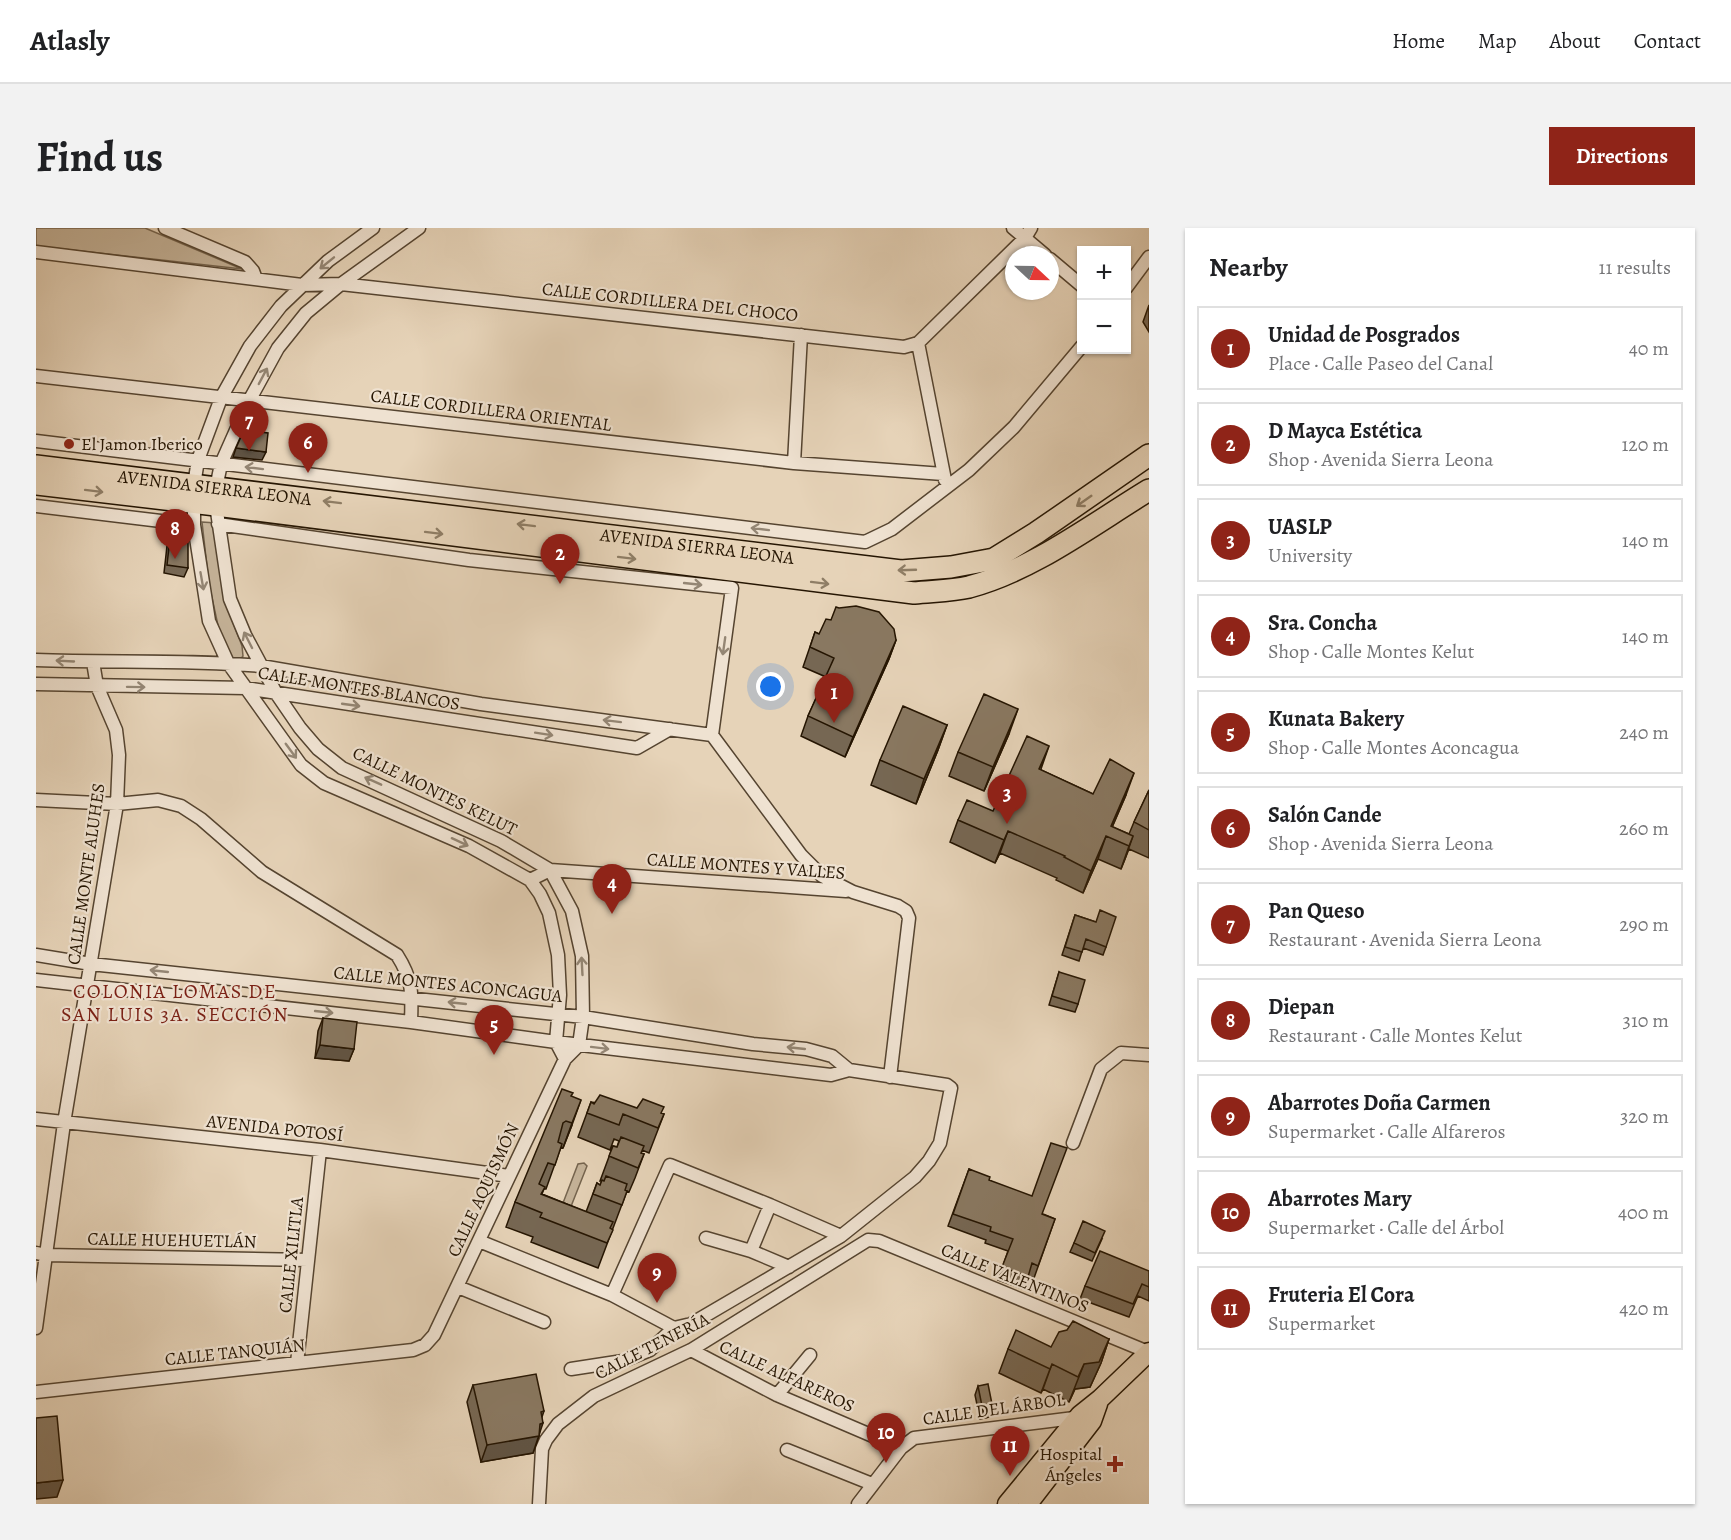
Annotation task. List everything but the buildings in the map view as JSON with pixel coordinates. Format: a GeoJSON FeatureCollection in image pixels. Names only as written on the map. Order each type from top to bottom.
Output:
{"type":"FeatureCollection","features":[{"type":"Feature","properties":{"kind":"highway","name":"AVENIDA SIERRA LEONA"},"geometry":{"type":"LineString","coordinates":[[36,466],[193,494],[217,506],[390,518],[900,571],[951,567],[994,559],[1147,457]]}},
{"type":"Feature","properties":{"kind":"highway"},"geometry":{"type":"LineString","coordinates":[[1049,551],[1132,480],[1147,457]]}},
{"type":"Feature","properties":{"kind":"highway","name":"AVENIDA SIERRA LEONA"},"geometry":{"type":"LineString","coordinates":[[36,484],[193,494]]}},
{"type":"Feature","properties":{"kind":"highway","name":"AVENIDA SIERRA LEONA"},"geometry":{"type":"LineString","coordinates":[[390,518],[914,593],[967,587],[1002,576],[1049,551],[1149,490]]}},
{"type":"Feature","properties":{"kind":"main road"},"geometry":{"type":"LineString","coordinates":[[1029,1504],[1100,1399],[1148,1352]]}},
{"type":"Feature","properties":{"kind":"main road"},"geometry":{"type":"LineString","coordinates":[[1007,1504],[1086,1418]]}},
{"type":"Feature","properties":{"kind":"street"},"geometry":{"type":"LineString","coordinates":[[165,228],[245,262],[256,279]]}},
{"type":"Feature","properties":{"kind":"street","name":"CALLE MONTES KELUT"},"geometry":{"type":"LineString","coordinates":[[374,228],[328,261],[281,306],[250,346],[221,398],[198,460],[193,494],[194,525],[209,621],[228,663],[301,765],[324,783],[469,846],[530,880],[549,913],[558,955],[560,995],[556,1042]]}},
{"type":"Feature","properties":{"kind":"street","name":"CALLE MONTES KELUT"},"geometry":{"type":"LineString","coordinates":[[419,228],[341,284],[306,313],[278,348],[249,401],[221,464],[217,506],[230,599],[245,635],[276,693],[300,728],[318,749],[342,768],[501,841],[549,870],[558,882],[572,911],[582,956],[583,1017],[579,1045]]}},
{"type":"Feature","properties":{"kind":"street"},"geometry":{"type":"LineString","coordinates":[[1013,228],[1028,233],[1038,246]]}},
{"type":"Feature","properties":{"kind":"street"},"geometry":{"type":"LineString","coordinates":[[1028,233],[918,343],[946,480],[969,470],[1014,427],[1077,352]]}},
{"type":"Feature","properties":{"kind":"street","name":"CALLE CORDILLERA DEL CHOCO"},"geometry":{"type":"LineString","coordinates":[[36,252],[302,285],[341,284],[904,347],[918,343]]}},
{"type":"Feature","properties":{"kind":"street"},"geometry":{"type":"LineString","coordinates":[[1131,281],[1149,257]]}},
{"type":"Feature","properties":{"kind":"street"},"geometry":{"type":"LineString","coordinates":[[1059,267],[1077,282]]}},
{"type":"Feature","properties":{"kind":"street"},"geometry":{"type":"LineString","coordinates":[[794,463],[801,335]]}},
{"type":"Feature","properties":{"kind":"street","name":"CALLE CORDILLERA ORIENTAL"},"geometry":{"type":"LineString","coordinates":[[36,376],[946,480]]}},
{"type":"Feature","properties":{"kind":"street","name":"AVENIDA SIERRA LEONA"},"geometry":{"type":"LineString","coordinates":[[36,441],[865,542],[892,529],[946,480]]}},
{"type":"Feature","properties":{"kind":"street"},"geometry":{"type":"LineString","coordinates":[[36,506],[194,525]]}},
{"type":"Feature","properties":{"kind":"street","name":"AVENIDA SIERRA LEONA"},"geometry":{"type":"LineString","coordinates":[[217,506],[469,560],[732,588],[712,735]]}},
{"type":"Feature","properties":{"kind":"street","name":"CALLE MONTES BLANCOS"},"geometry":{"type":"LineString","coordinates":[[36,660],[228,663],[261,666],[481,704],[712,735]]}},
{"type":"Feature","properties":{"kind":"street","name":"CALLE MONTE ALUHES"},"geometry":{"type":"LineString","coordinates":[[36,1328],[41,1254],[88,987],[117,804],[119,755],[116,730],[97,686],[93,662]]}},
{"type":"Feature","properties":{"kind":"street","name":"CALLE MONTES BLANCOS"},"geometry":{"type":"LineString","coordinates":[[36,684],[244,688],[636,748],[670,729]]}},
{"type":"Feature","properties":{"kind":"street"},"geometry":{"type":"LineString","coordinates":[[712,735],[801,855],[822,876],[853,892],[898,906],[906,911],[909,918],[890,1077]]}},
{"type":"Feature","properties":{"kind":"street"},"geometry":{"type":"LineString","coordinates":[[36,800],[117,804],[158,800],[181,806],[201,819],[262,872],[397,955],[408,973],[412,998],[411,1022]]}},
{"type":"Feature","properties":{"kind":"street"},"geometry":{"type":"LineString","coordinates":[[530,880],[549,870]]}},
{"type":"Feature","properties":{"kind":"street","name":"CALLE MONTES Y VALLES"},"geometry":{"type":"LineString","coordinates":[[549,870],[853,892]]}},
{"type":"Feature","properties":{"kind":"street","name":"CALLE MONTES ACONCAGUA"},"geometry":{"type":"LineString","coordinates":[[36,955],[91,964],[583,1017],[815,1052],[832,1056],[849,1070]]}},
{"type":"Feature","properties":{"kind":"street","name":"CALLE MONTES ACONCAGUA"},"geometry":{"type":"LineString","coordinates":[[36,980],[411,1022],[749,1066],[831,1075],[849,1070],[947,1085],[951,1088],[940,1143],[929,1161],[915,1177],[841,1236]]}},
{"type":"Feature","properties":{"kind":"street"},"geometry":{"type":"LineString","coordinates":[[556,1042],[565,1059]]}},
{"type":"Feature","properties":{"kind":"street"},"geometry":{"type":"LineString","coordinates":[[749,1066],[753,1044]]}},
{"type":"Feature","properties":{"kind":"street","name":"CALLE AQUISMÓN"},"geometry":{"type":"LineString","coordinates":[[434,1335],[565,1059],[579,1045]]}},
{"type":"Feature","properties":{"kind":"street"},"geometry":{"type":"LineString","coordinates":[[1073,1143],[1101,1069],[1121,1053],[1149,1055]]}},
{"type":"Feature","properties":{"kind":"street","name":"AVENIDA POTOSÍ"},"geometry":{"type":"LineString","coordinates":[[36,1119],[320,1150],[509,1176]]}},
{"type":"Feature","properties":{"kind":"street","name":"CALLE XILITLA"},"geometry":{"type":"LineString","coordinates":[[297,1363],[320,1150]]}},
{"type":"Feature","properties":{"kind":"street"},"geometry":{"type":"LineString","coordinates":[[612,1295],[670,1165],[841,1236]]}},
{"type":"Feature","properties":{"kind":"street"},"geometry":{"type":"LineString","coordinates":[[751,1251],[770,1205]]}},
{"type":"Feature","properties":{"kind":"street"},"geometry":{"type":"LineString","coordinates":[[570,1369],[623,1361],[650,1350],[674,1328],[691,1324],[841,1236]]}},
{"type":"Feature","properties":{"kind":"street"},"geometry":{"type":"LineString","coordinates":[[706,1238],[751,1251],[789,1267]]}},
{"type":"Feature","properties":{"kind":"street","name":"CALLE TENERÍA"},"geometry":{"type":"LineString","coordinates":[[539,1504],[543,1449],[546,1440],[558,1424],[594,1396],[691,1350],[868,1240]]}},
{"type":"Feature","properties":{"kind":"street","name":"CALLE VALENTINOS"},"geometry":{"type":"LineString","coordinates":[[868,1240],[879,1241],[1148,1352]]}},
{"type":"Feature","properties":{"kind":"street"},"geometry":{"type":"LineString","coordinates":[[479,1241],[612,1295],[674,1328]]}},
{"type":"Feature","properties":{"kind":"street","name":"CALLE HUEHUETLÁN"},"geometry":{"type":"LineString","coordinates":[[41,1254],[308,1260]]}},
{"type":"Feature","properties":{"kind":"street"},"geometry":{"type":"LineString","coordinates":[[458,1287],[544,1322]]}},
{"type":"Feature","properties":{"kind":"street","name":"CALLE TANQUIÁN"},"geometry":{"type":"LineString","coordinates":[[36,1392],[413,1350],[425,1345],[434,1335]]}},
{"type":"Feature","properties":{"kind":"street","name":"CALLE ALFAREROS"},"geometry":{"type":"LineString","coordinates":[[691,1350],[777,1395],[901,1448]]}},
{"type":"Feature","properties":{"kind":"street"},"geometry":{"type":"LineString","coordinates":[[777,1395],[810,1354]]}},
{"type":"Feature","properties":{"kind":"street","name":"CALLE DEL ÁRBOL"},"geometry":{"type":"LineString","coordinates":[[858,1504],[901,1448],[914,1438],[1086,1418]]}},
{"type":"Feature","properties":{"kind":"street"},"geometry":{"type":"LineString","coordinates":[[787,1450],[872,1484]]}},
{"type":"Feature","properties":{"kind":"shaded area"},"geometry":{"type":"Polygon","coordinates":[[[36,228],[145,228],[242,269],[36,246],[36,228]]]}},
{"type":"Feature","properties":{"kind":"shaded area"},"geometry":{"type":"Polygon","coordinates":[[[202,522],[216,523],[226,604],[242,646],[243,656],[240,660],[227,655],[219,630],[209,584],[202,522]]]}},
{"type":"Feature","properties":{"kind":"shaded area"},"geometry":{"type":"Polygon","coordinates":[[[584,1163],[587,1166],[566,1219],[558,1216],[578,1164],[584,1163]]]}},
{"type":"Feature","properties":{"kind":"place","name":"El Jamon Iberico"},"geometry":{"type":"Point","coordinates":[69,444]}},
{"type":"Feature","properties":{"kind":"place","name":"Pan Queso"},"geometry":{"type":"Point","coordinates":[249,451]}},
{"type":"Feature","properties":{"kind":"place","name":"Salón Cande"},"geometry":{"type":"Point","coordinates":[308,473]}},
{"type":"Feature","properties":{"kind":"place","name":"Diepan"},"geometry":{"type":"Point","coordinates":[175,559]}},
{"type":"Feature","properties":{"kind":"place","name":"D Mayca Estética"},"geometry":{"type":"Point","coordinates":[560,584]}},
{"type":"Feature","properties":{"kind":"place","name":"Unidad de Posgrados"},"geometry":{"type":"Point","coordinates":[834,723]}},
{"type":"Feature","properties":{"kind":"place","name":"UASLP"},"geometry":{"type":"Point","coordinates":[1007,824]}},
{"type":"Feature","properties":{"kind":"place","name":"Sra. Concha"},"geometry":{"type":"Point","coordinates":[612,914]}},
{"type":"Feature","properties":{"kind":"place","name":"Kunata Bakery"},"geometry":{"type":"Point","coordinates":[494,1055]}},
{"type":"Feature","properties":{"kind":"place","name":"Abarrotes Doña Carmen"},"geometry":{"type":"Point","coordinates":[657,1303]}},
{"type":"Feature","properties":{"kind":"place","name":"Abarrotes Mary"},"geometry":{"type":"Point","coordinates":[886,1463]}},
{"type":"Feature","properties":{"kind":"place","name":"Hospital Ángeles"},"geometry":{"type":"Point","coordinates":[1115,1464]}},
{"type":"Feature","properties":{"kind":"place","name":"Fruteria El Cora"},"geometry":{"type":"Point","coordinates":[1010,1476]}},
{"type":"Feature","properties":{"kind":"district","name":"COLONIA LOMAS DE SAN LUIS 3A. SECCIÓN"},"geometry":{"type":"Point","coordinates":[175,1002]}}]}
